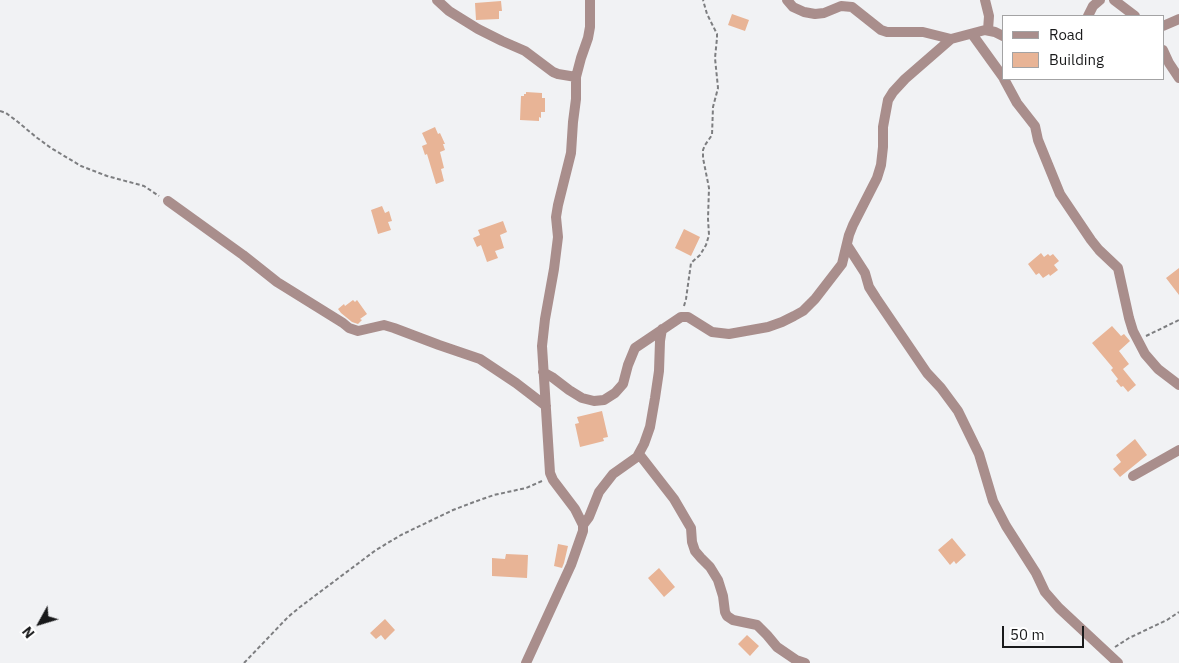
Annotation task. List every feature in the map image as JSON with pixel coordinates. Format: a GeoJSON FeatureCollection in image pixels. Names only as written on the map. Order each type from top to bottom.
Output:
{"type":"FeatureCollection","features":[{"type":"Feature","properties":{"kind":"street"},"geometry":{"type":"LineString","coordinates":[[437,0],[478,29],[525,51],[554,72],[576,77]]}},
{"type":"Feature","properties":{"kind":"street"},"geometry":{"type":"LineString","coordinates":[[583,525],[575,509],[551,477],[548,467],[542,346],[558,237],[556,217],[571,153],[576,100],[576,77],[590,27],[590,0]]}},
{"type":"Feature","properties":{"kind":"street"},"geometry":{"type":"LineString","coordinates":[[787,0],[793,7],[804,12],[819,14],[841,6],[852,7],[881,30],[887,32],[923,32],[951,39],[988,30],[1002,36]]}},
{"type":"Feature","properties":{"kind":"street"},"geometry":{"type":"LineString","coordinates":[[985,0],[989,16],[988,30]]}},
{"type":"Feature","properties":{"kind":"street"},"geometry":{"type":"LineString","coordinates":[[1088,15],[1093,6],[1100,0]]}},
{"type":"Feature","properties":{"kind":"street"},"geometry":{"type":"LineString","coordinates":[[1114,0],[1134,15]]}},
{"type":"Feature","properties":{"kind":"street"},"geometry":{"type":"LineString","coordinates":[[1164,26],[1179,19]]}},
{"type":"Feature","properties":{"kind":"street"},"geometry":{"type":"LineString","coordinates":[[972,34],[1002,77]]}},
{"type":"Feature","properties":{"kind":"street"},"geometry":{"type":"LineString","coordinates":[[543,372],[582,398],[594,401],[604,400],[615,393],[623,384],[635,348],[681,317],[688,316],[712,332],[721,334],[747,331],[782,322],[803,311],[815,299],[842,264],[853,225],[877,178],[881,165],[883,127],[888,100],[905,80],[951,39]]}},
{"type":"Feature","properties":{"kind":"street"},"geometry":{"type":"LineString","coordinates":[[1164,53],[1168,63],[1179,78]]}},
{"type":"Feature","properties":{"kind":"street"},"geometry":{"type":"LineString","coordinates":[[1004,80],[1017,103],[1035,126],[1038,140],[1060,194],[1091,240],[1118,268],[1129,318],[1146,354],[1153,364],[1179,385]]}},
{"type":"Feature","properties":{"kind":"street"},"geometry":{"type":"LineString","coordinates":[[168,201],[277,282],[349,328],[358,331],[384,325],[480,359],[546,406]]}},
{"type":"Feature","properties":{"kind":"street"},"geometry":{"type":"LineString","coordinates":[[847,245],[864,272],[869,287],[876,298],[927,373],[958,411],[978,454],[993,502],[1036,573],[1044,592],[1118,663]]}},
{"type":"Feature","properties":{"kind":"street"},"geometry":{"type":"LineString","coordinates":[[526,663],[571,565],[580,542],[583,525],[589,517],[599,492],[612,474],[639,454],[647,435],[659,372],[662,329]]}},
{"type":"Feature","properties":{"kind":"street"},"geometry":{"type":"LineString","coordinates":[[1134,476],[1179,450]]}},
{"type":"Feature","properties":{"kind":"street"},"geometry":{"type":"LineString","coordinates":[[639,454],[674,499],[691,528],[695,551],[710,567],[718,580],[727,616],[733,620],[756,625],[778,647],[800,662]]}},
{"type":"Feature","properties":{"kind":"path"},"geometry":{"type":"LineString","coordinates":[[681,317],[686,299],[691,263],[700,255],[709,236],[709,188],[703,158],[705,145],[712,135],[713,107],[718,88],[715,58],[717,34],[707,14],[703,0]]}},
{"type":"Feature","properties":{"kind":"path"},"geometry":{"type":"LineString","coordinates":[[0,111],[6,113],[51,148],[81,166],[144,186],[168,201]]}},
{"type":"Feature","properties":{"kind":"path"},"geometry":{"type":"LineString","coordinates":[[1138,340],[1179,320]]}},
{"type":"Feature","properties":{"kind":"path"},"geometry":{"type":"LineString","coordinates":[[244,663],[288,617],[376,550],[401,535],[453,510],[494,495],[526,488],[551,477]]}},
{"type":"Feature","properties":{"kind":"path"},"geometry":{"type":"LineString","coordinates":[[1106,652],[1179,612]]}},
{"type":"Feature","properties":{"kind":"building"},"geometry":{"type":"Polygon","coordinates":[[[501,1],[502,11],[499,11],[499,19],[476,20],[475,3],[501,1]]]}},
{"type":"Feature","properties":{"kind":"building"},"geometry":{"type":"Polygon","coordinates":[[[732,14],[749,20],[745,31],[728,25],[732,14]]]}},
{"type":"Feature","properties":{"kind":"building"},"geometry":{"type":"Polygon","coordinates":[[[526,92],[542,93],[542,98],[545,98],[545,112],[541,112],[539,121],[520,120],[521,96],[524,96],[526,92]]]}},
{"type":"Feature","properties":{"kind":"building"},"geometry":{"type":"Polygon","coordinates":[[[435,127],[445,144],[443,144],[445,150],[440,152],[444,168],[441,169],[444,181],[436,184],[427,154],[425,155],[422,146],[427,144],[422,133],[435,127]]]}},
{"type":"Feature","properties":{"kind":"building"},"geometry":{"type":"Polygon","coordinates":[[[382,206],[385,213],[389,211],[392,221],[388,222],[391,230],[378,234],[371,210],[382,206]]]}},
{"type":"Feature","properties":{"kind":"building"},"geometry":{"type":"Polygon","coordinates":[[[503,221],[507,232],[500,235],[504,248],[495,251],[498,258],[487,262],[481,245],[477,247],[473,238],[480,235],[478,230],[503,221]]]}},
{"type":"Feature","properties":{"kind":"building"},"geometry":{"type":"Polygon","coordinates":[[[684,229],[700,237],[691,256],[675,248],[684,229]]]}},
{"type":"Feature","properties":{"kind":"building"},"geometry":{"type":"Polygon","coordinates":[[[1041,253],[1044,257],[1048,254],[1050,256],[1053,254],[1059,261],[1054,265],[1058,270],[1050,276],[1049,274],[1043,278],[1039,273],[1036,275],[1028,264],[1041,253]]]}},
{"type":"Feature","properties":{"kind":"building"},"geometry":{"type":"Polygon","coordinates":[[[1179,268],[1179,295],[1166,278],[1179,268]]]}},
{"type":"Feature","properties":{"kind":"building"},"geometry":{"type":"Polygon","coordinates":[[[353,300],[355,302],[357,300],[367,314],[360,319],[362,320],[358,324],[352,322],[338,309],[353,300]]]}},
{"type":"Feature","properties":{"kind":"building"},"geometry":{"type":"Polygon","coordinates":[[[1112,326],[1121,336],[1124,334],[1130,341],[1119,351],[1129,364],[1123,369],[1136,385],[1128,392],[1116,381],[1118,379],[1111,370],[1113,368],[1092,343],[1112,326]]]}},
{"type":"Feature","properties":{"kind":"building"},"geometry":{"type":"Polygon","coordinates":[[[602,411],[608,437],[603,438],[604,441],[580,447],[575,424],[579,423],[577,417],[602,411]]]}},
{"type":"Feature","properties":{"kind":"building"},"geometry":{"type":"Polygon","coordinates":[[[1135,439],[1147,455],[1120,477],[1113,469],[1121,462],[1116,455],[1135,439]]]}},
{"type":"Feature","properties":{"kind":"building"},"geometry":{"type":"Polygon","coordinates":[[[952,538],[966,555],[956,564],[954,561],[950,565],[938,550],[952,538]]]}},
{"type":"Feature","properties":{"kind":"building"},"geometry":{"type":"Polygon","coordinates":[[[558,544],[568,546],[562,568],[554,566],[558,544]]]}},
{"type":"Feature","properties":{"kind":"building"},"geometry":{"type":"Polygon","coordinates":[[[506,554],[528,555],[527,578],[492,576],[492,558],[505,559],[506,554]]]}},
{"type":"Feature","properties":{"kind":"building"},"geometry":{"type":"Polygon","coordinates":[[[659,568],[675,587],[664,597],[648,578],[659,568]]]}},
{"type":"Feature","properties":{"kind":"building"},"geometry":{"type":"Polygon","coordinates":[[[385,619],[395,630],[385,640],[381,635],[376,639],[370,633],[385,619]]]}},
{"type":"Feature","properties":{"kind":"building"},"geometry":{"type":"Polygon","coordinates":[[[747,635],[759,646],[750,656],[738,644],[747,635]]]}}]}
